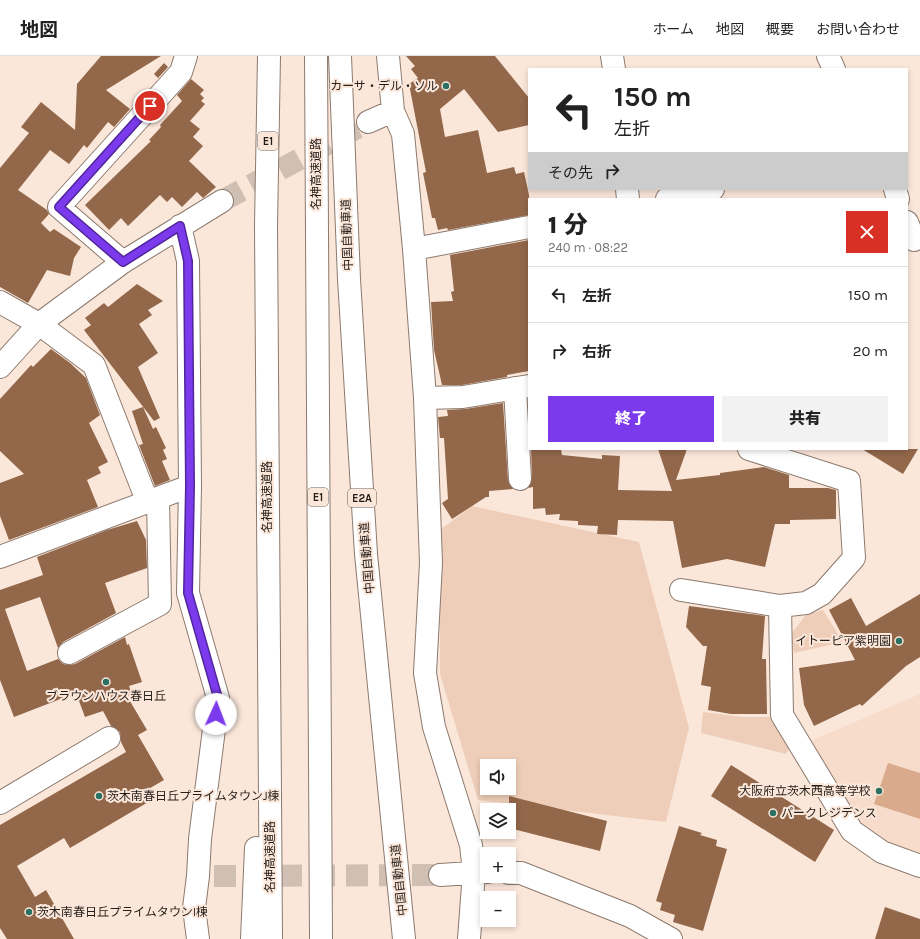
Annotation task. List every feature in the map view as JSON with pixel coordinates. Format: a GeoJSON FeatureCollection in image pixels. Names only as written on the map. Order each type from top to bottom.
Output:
{"type":"FeatureCollection","features":[{"type":"Feature","properties":{"kind":"main road"},"geometry":{"type":"LineString","coordinates":[[123,262],[59,207],[181,72],[186,56]]}},
{"type":"Feature","properties":{"kind":"main road","name":"名神高速道路"},"geometry":{"type":"LineString","coordinates":[[269,56],[266,226],[271,939]]}},
{"type":"Feature","properties":{"kind":"main road","name":"名神高速道路"},"geometry":{"type":"LineString","coordinates":[[316,56],[321,939]]}},
{"type":"Feature","properties":{"kind":"main road","name":"中国自動車道"},"geometry":{"type":"LineString","coordinates":[[340,56],[349,279],[366,554],[404,939]]}},
{"type":"Feature","properties":{"kind":"main road"},"geometry":{"type":"LineString","coordinates":[[388,56],[393,111],[403,134],[414,249],[425,398],[431,563],[425,673],[434,727],[480,869]]}},
{"type":"Feature","properties":{"kind":"main road"},"geometry":{"type":"LineString","coordinates":[[612,56],[614,68]]}},
{"type":"Feature","properties":{"kind":"main road"},"geometry":{"type":"LineString","coordinates":[[828,56],[834,68]]}},
{"type":"Feature","properties":{"kind":"main road"},"geometry":{"type":"LineString","coordinates":[[368,122],[393,111]]}},
{"type":"Feature","properties":{"kind":"main road"},"geometry":{"type":"LineString","coordinates":[[672,198],[709,190]]}},
{"type":"Feature","properties":{"kind":"main road"},"geometry":{"type":"LineString","coordinates":[[0,367],[38,324],[123,262],[222,201]]}},
{"type":"Feature","properties":{"kind":"main road"},"geometry":{"type":"LineString","coordinates":[[180,226],[188,261],[190,486],[188,593],[218,698],[200,839],[206,876],[194,908],[198,939]]}},
{"type":"Feature","properties":{"kind":"main road"},"geometry":{"type":"LineString","coordinates":[[414,249],[528,227]]}},
{"type":"Feature","properties":{"kind":"main road"},"geometry":{"type":"LineString","coordinates":[[0,302],[38,324],[94,365],[153,501],[160,604],[69,653]]}},
{"type":"Feature","properties":{"kind":"main road"},"geometry":{"type":"LineString","coordinates":[[425,398],[463,397],[522,387],[520,479]]}},
{"type":"Feature","properties":{"kind":"main road"},"geometry":{"type":"LineString","coordinates":[[681,590],[780,606],[806,603],[822,594],[854,558],[849,481],[752,450]]}},
{"type":"Feature","properties":{"kind":"main road"},"geometry":{"type":"LineString","coordinates":[[0,557],[190,486]]}},
{"type":"Feature","properties":{"kind":"main road"},"geometry":{"type":"LineString","coordinates":[[780,606],[782,716],[852,831],[882,852],[920,866]]}},
{"type":"Feature","properties":{"kind":"main road"},"geometry":{"type":"LineString","coordinates":[[252,939],[268,612]]}},
{"type":"Feature","properties":{"kind":"main road"},"geometry":{"type":"LineString","coordinates":[[0,803],[110,738]]}},
{"type":"Feature","properties":{"kind":"main road"},"geometry":{"type":"LineString","coordinates":[[440,875],[480,872]]}},
{"type":"Feature","properties":{"kind":"main road"},"geometry":{"type":"LineString","coordinates":[[516,873],[521,873],[630,916],[671,939]]}},
{"type":"Feature","properties":{"kind":"main road"},"geometry":{"type":"LineString","coordinates":[[469,939],[480,878]]}},
{"type":"Feature","properties":{"kind":"shaded area"},"geometry":{"type":"Polygon","coordinates":[[[472,506],[639,542],[689,728],[666,822],[516,804],[516,803],[478,800],[440,674],[440,530],[472,506]]]}},
{"type":"Feature","properties":{"kind":"shaded area"},"geometry":{"type":"Polygon","coordinates":[[[823,610],[843,642],[794,653],[790,635],[806,615],[823,610]]]}},
{"type":"Feature","properties":{"kind":"shaded area","name":"大阪府立茨木西高等学校"},"geometry":{"type":"Polygon","coordinates":[[[920,694],[920,854],[869,839],[806,743],[920,694]]]}},
{"type":"Feature","properties":{"kind":"shaded area"},"geometry":{"type":"Polygon","coordinates":[[[703,712],[743,717],[776,717],[777,729],[789,749],[786,754],[701,733],[703,712]]]}},
{"type":"Feature","properties":{"kind":"shaded area"},"geometry":{"type":"Polygon","coordinates":[[[888,763],[920,773],[920,819],[874,804],[888,763]]]}},
{"type":"Feature","properties":{"kind":"building"},"geometry":{"type":"Polygon","coordinates":[[[101,56],[161,56],[106,90],[130,109],[114,127],[108,122],[87,148],[84,145],[69,164],[50,150],[18,190],[47,210],[49,214],[41,223],[50,232],[54,229],[81,247],[74,258],[70,276],[47,270],[28,303],[0,287],[0,168],[29,133],[21,127],[41,102],[75,130],[77,84],[101,56]]]}},
{"type":"Feature","properties":{"kind":"building"},"geometry":{"type":"Polygon","coordinates":[[[406,56],[495,56],[528,97],[528,125],[498,132],[464,89],[440,109],[445,137],[478,130],[487,173],[514,167],[516,174],[524,172],[529,195],[528,215],[448,230],[447,228],[438,230],[435,218],[432,218],[423,173],[426,172],[409,84],[418,78],[411,69],[415,66],[406,56]]]}},
{"type":"Feature","properties":{"kind":"building"},"geometry":{"type":"Polygon","coordinates":[[[164,63],[168,67],[158,78],[154,74],[164,63]]]}},
{"type":"Feature","properties":{"kind":"building"},"geometry":{"type":"Polygon","coordinates":[[[191,79],[204,90],[200,94],[204,98],[201,101],[205,104],[190,121],[200,129],[193,137],[203,146],[189,161],[216,187],[203,198],[197,192],[182,207],[172,197],[167,202],[160,195],[128,226],[121,218],[109,230],[85,205],[151,141],[149,140],[161,127],[160,125],[182,101],[177,95],[191,79]]]}},
{"type":"Feature","properties":{"kind":"building"},"geometry":{"type":"Polygon","coordinates":[[[528,240],[528,371],[507,375],[507,377],[462,385],[442,385],[434,350],[431,302],[453,301],[451,292],[454,291],[450,255],[528,240]]]}},
{"type":"Feature","properties":{"kind":"building"},"geometry":{"type":"Polygon","coordinates":[[[137,284],[163,301],[148,310],[152,315],[139,324],[158,353],[138,367],[160,418],[154,421],[84,330],[91,325],[85,318],[104,303],[108,307],[137,284]]]}},
{"type":"Feature","properties":{"kind":"building"},"geometry":{"type":"Polygon","coordinates":[[[51,349],[70,363],[86,378],[100,415],[89,423],[108,462],[98,467],[101,473],[87,480],[98,507],[9,540],[0,516],[0,483],[24,474],[0,451],[0,399],[31,365],[33,367],[51,349]]]}},
{"type":"Feature","properties":{"kind":"building"},"geometry":{"type":"Polygon","coordinates":[[[503,403],[508,480],[513,489],[489,491],[489,497],[486,497],[452,519],[442,503],[448,499],[444,438],[440,438],[438,417],[448,416],[447,410],[465,409],[503,403]]]}},
{"type":"Feature","properties":{"kind":"building"},"geometry":{"type":"Polygon","coordinates":[[[143,407],[153,429],[156,427],[166,448],[163,450],[167,459],[162,461],[170,480],[155,486],[139,445],[143,444],[132,411],[143,407]]]}},
{"type":"Feature","properties":{"kind":"building"},"geometry":{"type":"Polygon","coordinates":[[[918,449],[903,474],[864,450],[918,449]]]}},
{"type":"Feature","properties":{"kind":"building"},"geometry":{"type":"Polygon","coordinates":[[[531,450],[561,450],[562,455],[602,459],[602,455],[620,456],[618,490],[672,491],[658,450],[687,450],[676,480],[720,475],[720,473],[764,467],[789,475],[789,488],[828,488],[836,490],[836,519],[790,520],[790,524],[775,524],[765,567],[727,559],[682,568],[673,521],[618,520],[617,535],[597,534],[598,526],[578,525],[578,521],[559,520],[560,514],[546,515],[545,508],[533,509],[533,487],[528,488],[532,478],[531,450]]]}},
{"type":"Feature","properties":{"kind":"building"},"geometry":{"type":"Polygon","coordinates":[[[137,521],[146,540],[147,568],[105,583],[116,613],[63,642],[58,648],[40,597],[5,609],[27,671],[58,659],[63,664],[75,664],[125,637],[127,645],[129,644],[142,682],[129,686],[132,694],[127,696],[147,730],[138,735],[164,780],[145,791],[150,801],[70,848],[64,838],[17,866],[35,897],[46,890],[74,939],[7,939],[0,928],[0,825],[126,752],[121,742],[120,732],[111,726],[103,711],[85,717],[76,693],[14,717],[0,680],[0,590],[43,575],[37,557],[107,530],[137,521]]]}},
{"type":"Feature","properties":{"kind":"building"},"geometry":{"type":"Polygon","coordinates":[[[920,594],[920,657],[906,666],[862,706],[860,704],[814,726],[804,705],[799,668],[855,660],[829,610],[851,598],[866,626],[920,594]]]}},
{"type":"Feature","properties":{"kind":"building"},"geometry":{"type":"Polygon","coordinates":[[[689,606],[765,616],[762,659],[766,659],[767,714],[731,714],[708,710],[711,687],[701,685],[707,646],[703,646],[686,627],[689,606]]]}},
{"type":"Feature","properties":{"kind":"building","name":"パークレジデンス"},"geometry":{"type":"Polygon","coordinates":[[[731,765],[834,830],[815,862],[711,796],[731,765]]]}},
{"type":"Feature","properties":{"kind":"building"},"geometry":{"type":"Polygon","coordinates":[[[509,796],[607,821],[600,851],[516,830],[516,803],[509,803],[509,796]]]}},
{"type":"Feature","properties":{"kind":"building"},"geometry":{"type":"Polygon","coordinates":[[[679,826],[702,833],[700,835],[717,840],[716,846],[727,849],[703,931],[673,922],[675,915],[660,910],[662,903],[656,901],[679,826]]]}},
{"type":"Feature","properties":{"kind":"building"},"geometry":{"type":"Polygon","coordinates":[[[885,907],[920,919],[920,939],[875,939],[885,907]]]}},
{"type":"Feature","properties":{"kind":"tunnel"},"geometry":{"type":"LineString","coordinates":[[222,201],[368,122]]}},
{"type":"Feature","properties":{"kind":"tunnel"},"geometry":{"type":"LineString","coordinates":[[214,876],[440,875]]}},
{"type":"Feature","properties":{"kind":"place","name":"カーサ・デル・ソル"},"geometry":{"type":"Point","coordinates":[446,86]}},
{"type":"Feature","properties":{"kind":"place","name":"イトーピア紫明園"},"geometry":{"type":"Point","coordinates":[899,641]}},
{"type":"Feature","properties":{"kind":"place","name":"ブラウンハウス春日丘"},"geometry":{"type":"Point","coordinates":[106,682]}},
{"type":"Feature","properties":{"kind":"place","name":"大阪府立茨木西高等学校"},"geometry":{"type":"Point","coordinates":[879,791]}},
{"type":"Feature","properties":{"kind":"place","name":"茨木南春日丘プライムタウンJ棟"},"geometry":{"type":"Point","coordinates":[99,796]}},
{"type":"Feature","properties":{"kind":"place","name":"パークレジデンス"},"geometry":{"type":"Point","coordinates":[773,813]}},
{"type":"Feature","properties":{"kind":"place","name":"茨木南春日丘プライムタウンI棟"},"geometry":{"type":"Point","coordinates":[29,912]}},
{"type":"Feature","properties":{"kind":"route"},"geometry":{"type":"LineString","coordinates":[[150,106],[59,207],[123,262],[180,226],[188,261],[190,486],[188,593],[218,698],[216,714]]}}]}
